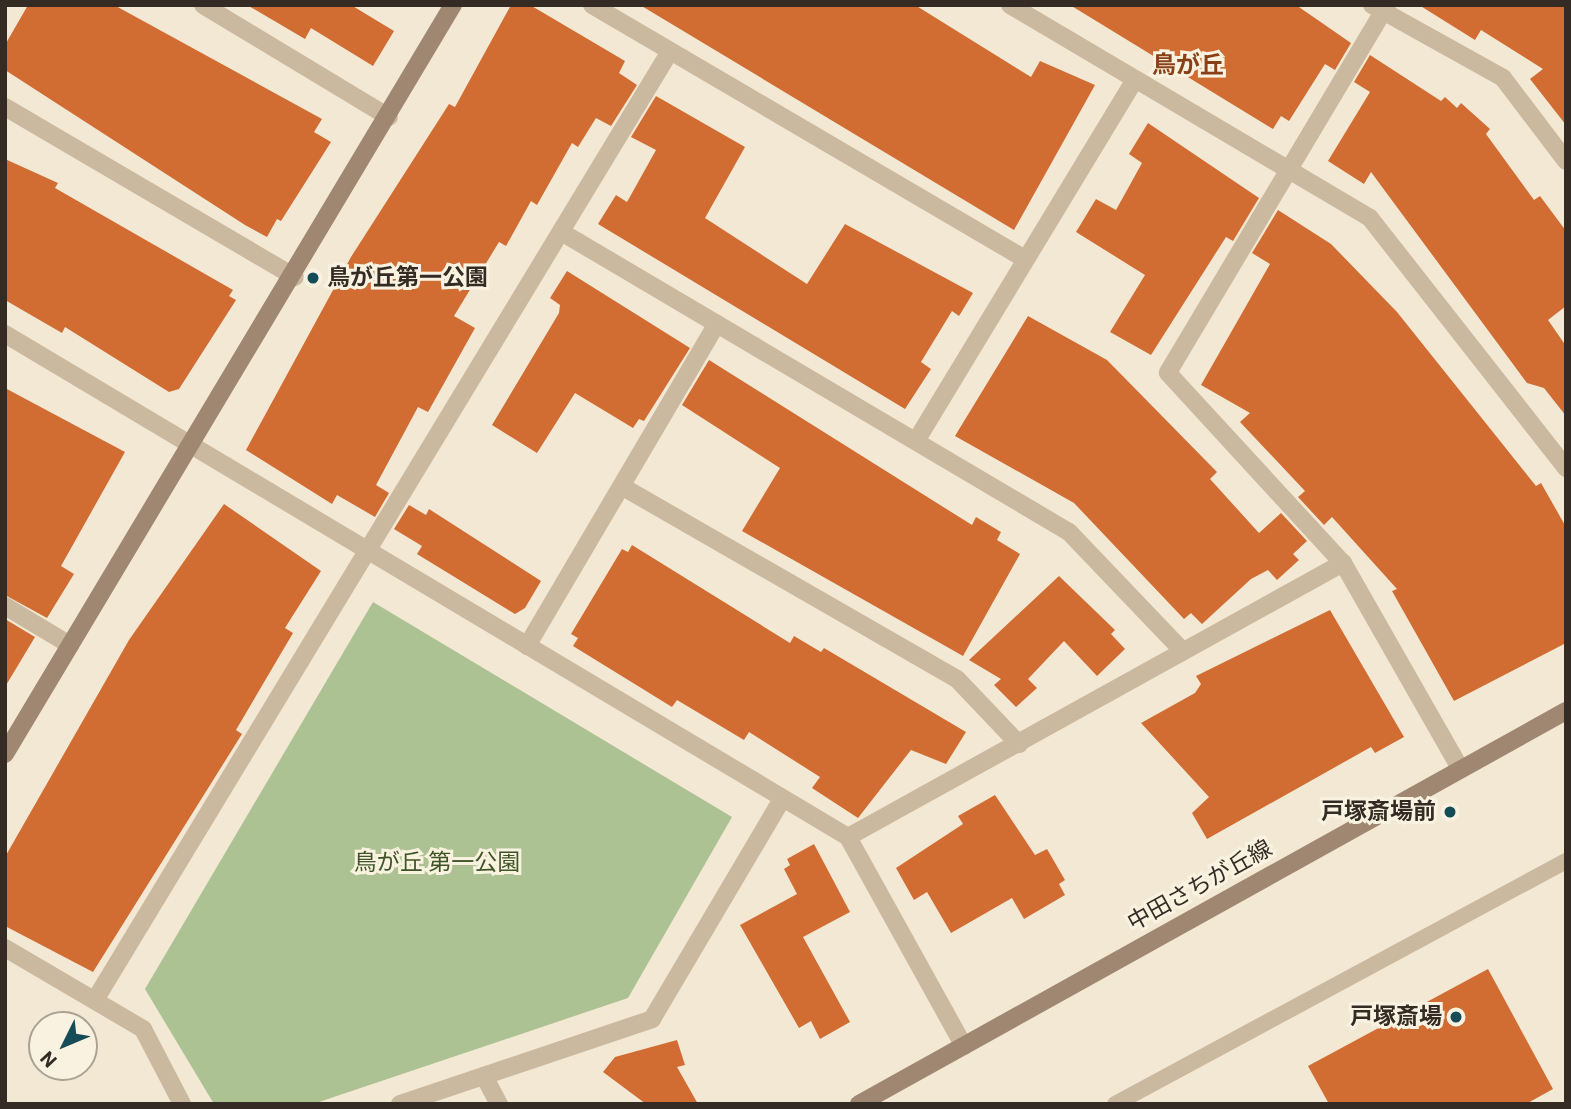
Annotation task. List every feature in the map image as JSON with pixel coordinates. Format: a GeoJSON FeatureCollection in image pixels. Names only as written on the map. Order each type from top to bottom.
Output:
{"type":"FeatureCollection","features":[{"type":"Feature","properties":{"kind":"street"},"geometry":{"type":"LineString","coordinates":[[203,5],[389,117]]}},
{"type":"Feature","properties":{"kind":"street"},"geometry":{"type":"LineString","coordinates":[[5,754],[295,277],[453,5]]}},
{"type":"Feature","properties":{"kind":"street"},"geometry":{"type":"LineString","coordinates":[[592,5],[668,53],[1021,257]]}},
{"type":"Feature","properties":{"kind":"street"},"geometry":{"type":"LineString","coordinates":[[1010,5],[1133,82],[1370,218],[1565,466]]}},
{"type":"Feature","properties":{"kind":"street"},"geometry":{"type":"LineString","coordinates":[[1460,768],[1343,563],[1168,373],[1288,173],[1381,7],[1503,78],[1566,161]]}},
{"type":"Feature","properties":{"kind":"street"},"geometry":{"type":"LineString","coordinates":[[95,1000],[365,548],[563,233],[668,53]]}},
{"type":"Feature","properties":{"kind":"street"},"geometry":{"type":"LineString","coordinates":[[916,441],[1021,257],[1133,82]]}},
{"type":"Feature","properties":{"kind":"street"},"geometry":{"type":"LineString","coordinates":[[5,107],[295,277]]}},
{"type":"Feature","properties":{"kind":"street"},"geometry":{"type":"LineString","coordinates":[[563,233],[1069,532],[1181,649]]}},
{"type":"Feature","properties":{"kind":"street"},"geometry":{"type":"LineString","coordinates":[[527,646],[624,487],[717,324]]}},
{"type":"Feature","properties":{"kind":"street"},"geometry":{"type":"LineString","coordinates":[[5,334],[848,837],[964,1046]]}},
{"type":"Feature","properties":{"kind":"street"},"geometry":{"type":"LineString","coordinates":[[624,487],[957,679],[1019,744]]}},
{"type":"Feature","properties":{"kind":"street"},"geometry":{"type":"LineString","coordinates":[[848,837],[1019,744],[1181,649],[1343,563]]}},
{"type":"Feature","properties":{"kind":"street"},"geometry":{"type":"LineString","coordinates":[[5,606],[70,645]]}},
{"type":"Feature","properties":{"kind":"street","name":"中田さちが丘線"},"geometry":{"type":"LineString","coordinates":[[859,1104],[1566,711]]}},
{"type":"Feature","properties":{"kind":"street"},"geometry":{"type":"LineString","coordinates":[[400,1104],[652,1019],[782,799]]}},
{"type":"Feature","properties":{"kind":"street"},"geometry":{"type":"LineString","coordinates":[[5,948],[143,1029],[182,1104]]}},
{"type":"Feature","properties":{"kind":"street"},"geometry":{"type":"LineString","coordinates":[[484,1076],[499,1104]]}},
{"type":"Feature","properties":{"kind":"lane"},"geometry":{"type":"LineString","coordinates":[[1115,1104],[1566,861]]}},
{"type":"Feature","properties":{"kind":"green space","name":"鳥が丘 第一公園"},"geometry":{"type":"Polygon","coordinates":[[[373,602],[732,817],[628,998],[313,1104],[214,1104],[145,989],[373,602]]]}},
{"type":"Feature","properties":{"kind":"building"},"geometry":{"type":"Polygon","coordinates":[[[28,5],[114,5],[322,119],[314,132],[331,142],[281,221],[277,219],[267,237],[5,70],[5,45],[28,5]]]}},
{"type":"Feature","properties":{"kind":"building"},"geometry":{"type":"Polygon","coordinates":[[[247,5],[351,5],[394,31],[373,66],[311,28],[305,39],[247,5]]]}},
{"type":"Feature","properties":{"kind":"building"},"geometry":{"type":"Polygon","coordinates":[[[511,5],[530,5],[625,61],[619,73],[637,85],[611,126],[596,118],[578,147],[572,143],[537,205],[531,201],[506,246],[499,242],[454,316],[475,328],[428,412],[418,407],[376,485],[389,493],[375,517],[337,495],[332,504],[246,450],[351,257],[449,104],[455,107],[511,5]]]}},
{"type":"Feature","properties":{"kind":"building"},"geometry":{"type":"Polygon","coordinates":[[[640,5],[915,5],[1031,77],[1040,61],[1095,85],[1014,230],[640,5]]]}},
{"type":"Feature","properties":{"kind":"building"},"geometry":{"type":"Polygon","coordinates":[[[1070,5],[1296,5],[1351,43],[1335,70],[1325,64],[1289,121],[1281,116],[1273,129],[1070,5]]]}},
{"type":"Feature","properties":{"kind":"building"},"geometry":{"type":"Polygon","coordinates":[[[1419,5],[1566,5],[1566,125],[1530,79],[1543,69],[1481,30],[1475,40],[1419,5]]]}},
{"type":"Feature","properties":{"kind":"building"},"geometry":{"type":"Polygon","coordinates":[[[1370,55],[1441,101],[1445,97],[1457,108],[1461,103],[1490,129],[1486,134],[1534,200],[1540,196],[1566,231],[1566,306],[1548,320],[1566,346],[1566,416],[1544,388],[1527,383],[1371,172],[1364,184],[1328,161],[1370,92],[1354,82],[1370,55]]]}},
{"type":"Feature","properties":{"kind":"building"},"geometry":{"type":"Polygon","coordinates":[[[656,96],[745,147],[705,218],[807,284],[845,224],[973,293],[959,316],[952,311],[921,362],[931,369],[905,409],[598,224],[616,195],[627,202],[656,150],[631,137],[656,96]]]}},
{"type":"Feature","properties":{"kind":"building"},"geometry":{"type":"Polygon","coordinates":[[[1148,123],[1259,198],[1233,241],[1226,237],[1151,355],[1110,332],[1145,275],[1076,232],[1096,199],[1116,210],[1142,163],[1129,154],[1148,123]]]}},
{"type":"Feature","properties":{"kind":"building"},"geometry":{"type":"Polygon","coordinates":[[[5,159],[58,183],[55,188],[233,290],[229,296],[236,300],[179,389],[169,392],[65,327],[62,333],[5,300],[5,159]]]}},
{"type":"Feature","properties":{"kind":"building"},"geometry":{"type":"Polygon","coordinates":[[[1278,210],[1331,244],[1397,312],[1536,486],[1541,483],[1566,527],[1566,643],[1454,701],[1392,591],[1397,589],[1332,517],[1324,525],[1298,497],[1305,491],[1240,422],[1250,413],[1201,385],[1270,264],[1252,253],[1278,210]]]}},
{"type":"Feature","properties":{"kind":"building"},"geometry":{"type":"Polygon","coordinates":[[[567,271],[690,348],[644,421],[639,419],[633,428],[575,393],[537,453],[492,425],[559,313],[560,305],[550,298],[567,271]]]}},
{"type":"Feature","properties":{"kind":"building"},"geometry":{"type":"Polygon","coordinates":[[[1028,316],[1107,360],[1217,472],[1210,479],[1259,533],[1281,513],[1307,541],[1293,554],[1299,560],[1277,580],[1268,570],[1251,579],[1202,624],[1191,613],[1184,619],[1074,503],[955,436],[1028,316]]]}},
{"type":"Feature","properties":{"kind":"building"},"geometry":{"type":"Polygon","coordinates":[[[709,360],[972,525],[976,517],[1001,532],[997,540],[1020,554],[963,656],[742,531],[780,468],[682,405],[709,360]]]}},
{"type":"Feature","properties":{"kind":"building"},"geometry":{"type":"Polygon","coordinates":[[[5,388],[125,452],[61,566],[74,574],[47,618],[5,595],[5,388]]]}},
{"type":"Feature","properties":{"kind":"building"},"geometry":{"type":"Polygon","coordinates":[[[224,504],[321,571],[285,628],[293,633],[236,730],[242,734],[93,972],[5,926],[5,857],[129,640],[224,504]]]}},
{"type":"Feature","properties":{"kind":"building"},"geometry":{"type":"Polygon","coordinates":[[[409,505],[426,515],[429,509],[541,581],[525,608],[515,614],[417,554],[422,546],[394,529],[409,505]]]}},
{"type":"Feature","properties":{"kind":"building"},"geometry":{"type":"Polygon","coordinates":[[[632,545],[790,643],[794,636],[821,652],[824,648],[966,732],[946,764],[911,750],[858,818],[812,788],[820,777],[749,732],[744,740],[677,700],[672,707],[573,646],[578,638],[571,634],[622,549],[628,552],[632,545]]]}},
{"type":"Feature","properties":{"kind":"building"},"geometry":{"type":"Polygon","coordinates":[[[1059,576],[1115,630],[1111,634],[1125,649],[1097,676],[1064,641],[1028,679],[1037,688],[1016,707],[994,685],[1001,679],[969,660],[1059,576]]]}},
{"type":"Feature","properties":{"kind":"building"},"geometry":{"type":"Polygon","coordinates":[[[1330,610],[1404,737],[1375,753],[1371,747],[1207,839],[1192,813],[1209,797],[1141,723],[1195,693],[1201,684],[1196,676],[1330,610]]]}},
{"type":"Feature","properties":{"kind":"building"},"geometry":{"type":"Polygon","coordinates":[[[5,619],[35,637],[5,687],[5,619]]]}},
{"type":"Feature","properties":{"kind":"building"},"geometry":{"type":"Polygon","coordinates":[[[995,795],[1035,855],[1047,849],[1065,880],[1059,884],[1065,895],[1024,919],[1012,898],[951,933],[927,892],[914,900],[896,868],[963,824],[958,816],[995,795]]]}},
{"type":"Feature","properties":{"kind":"building"},"geometry":{"type":"Polygon","coordinates":[[[814,844],[850,912],[803,937],[850,1022],[820,1039],[811,1021],[799,1028],[740,925],[797,894],[784,869],[790,865],[787,859],[814,844]]]}},
{"type":"Feature","properties":{"kind":"building","name":"戸塚斎場"},"geometry":{"type":"Polygon","coordinates":[[[1488,969],[1553,1089],[1526,1104],[1329,1104],[1308,1066],[1488,969]]]}},
{"type":"Feature","properties":{"kind":"building"},"geometry":{"type":"Polygon","coordinates":[[[677,1040],[685,1065],[677,1067],[698,1104],[646,1104],[603,1072],[615,1057],[677,1040]]]}},
{"type":"Feature","properties":{"kind":"place","name":"鳥が丘第一公園"},"geometry":{"type":"Point","coordinates":[313,278]}},
{"type":"Feature","properties":{"kind":"place","name":"戸塚斎場前"},"geometry":{"type":"Point","coordinates":[1450,812]}},
{"type":"Feature","properties":{"kind":"place","name":"戸塚斎場"},"geometry":{"type":"Point","coordinates":[1456,1017]}},
{"type":"Feature","properties":{"kind":"district","name":"鳥が丘"},"geometry":{"type":"Point","coordinates":[1188,66]}}]}
